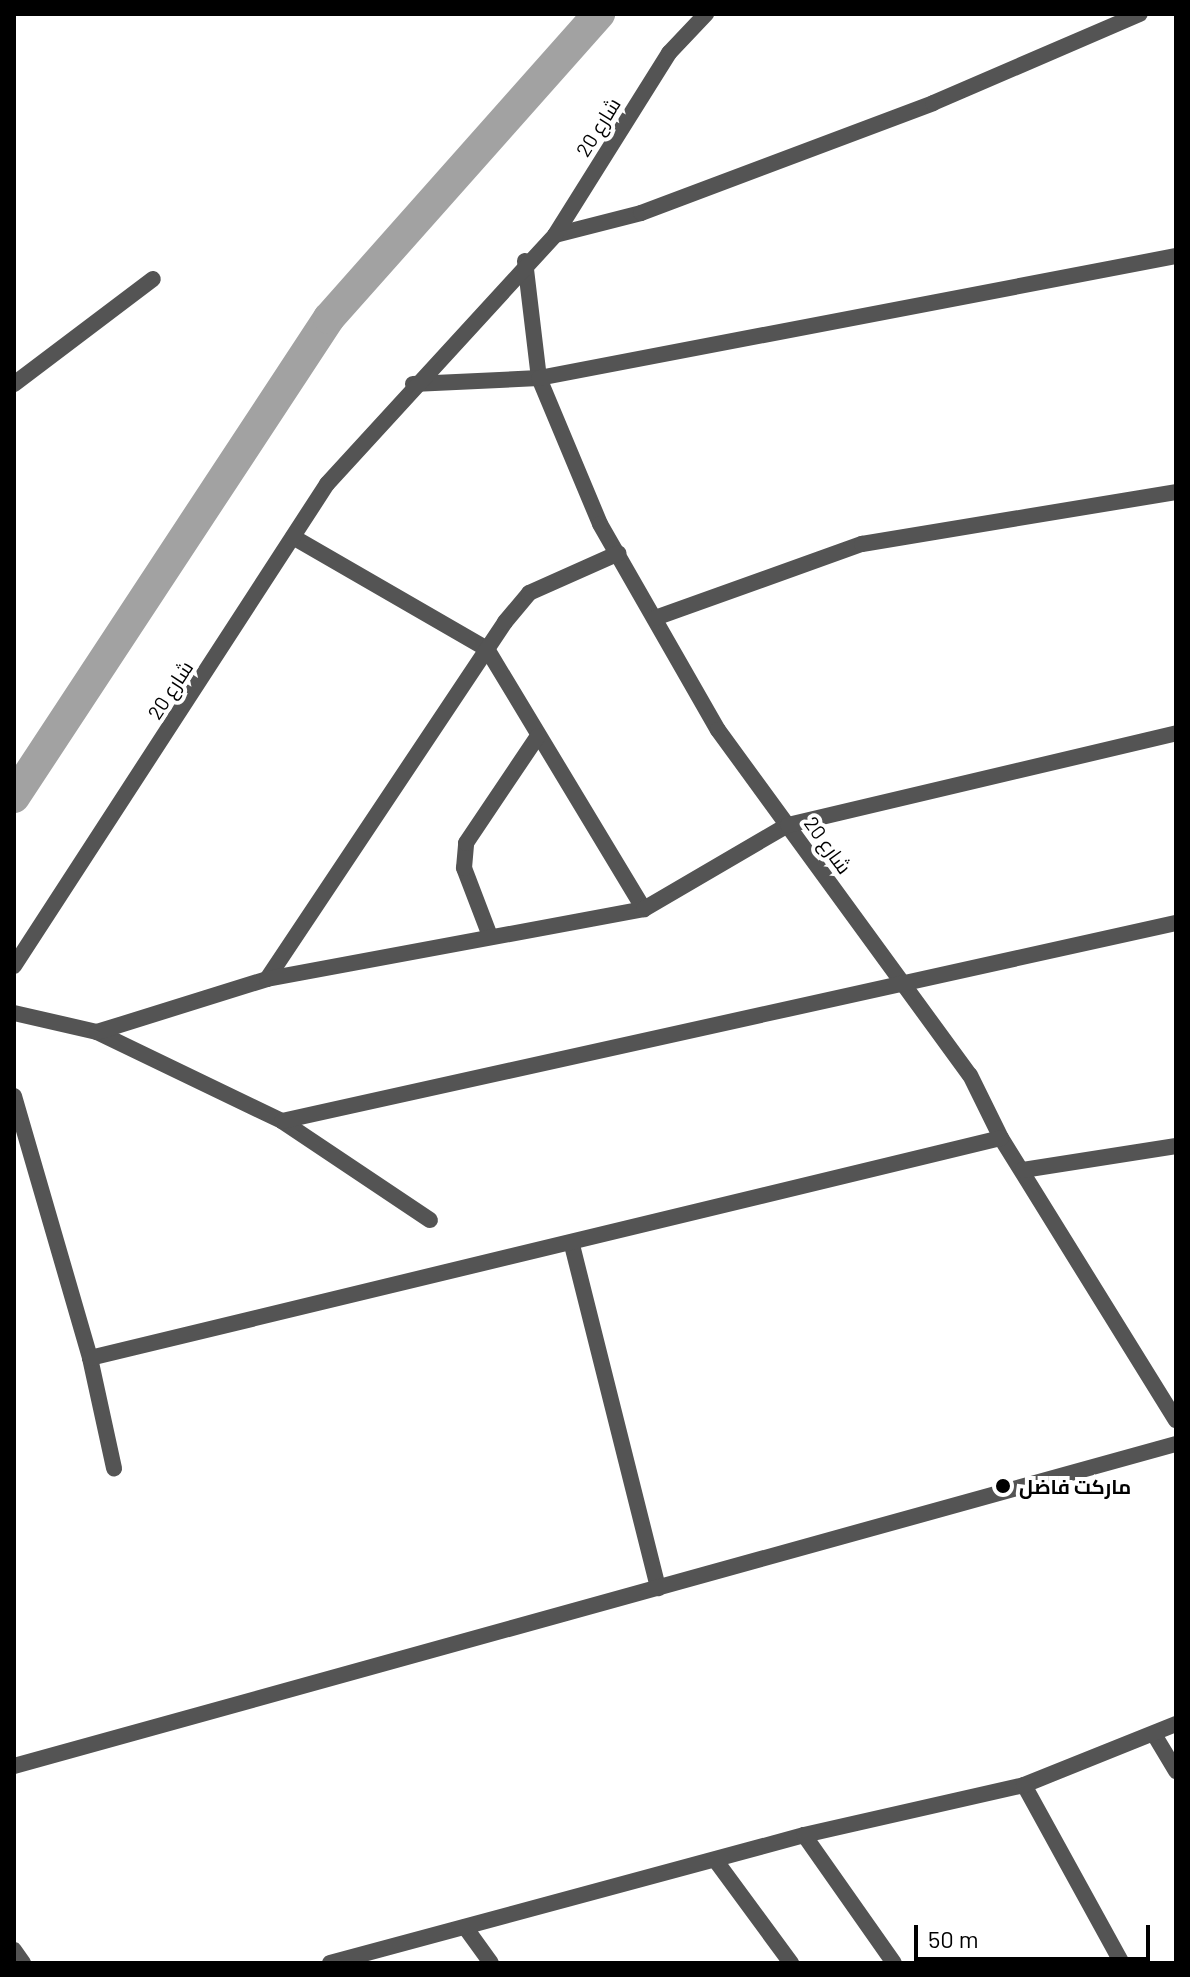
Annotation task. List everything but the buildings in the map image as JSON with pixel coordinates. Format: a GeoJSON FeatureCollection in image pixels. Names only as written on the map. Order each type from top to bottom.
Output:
{"type":"FeatureCollection","features":[{"type":"Feature","properties":{"kind":"street","name":"شارع 20"},"geometry":{"type":"LineString","coordinates":[[14,966],[327,484],[525,261],[555,235],[669,53],[706,14]]}},
{"type":"Feature","properties":{"kind":"street"},"geometry":{"type":"LineString","coordinates":[[555,235],[641,213],[933,103],[1140,14]]}},
{"type":"Feature","properties":{"kind":"street"},"geometry":{"type":"LineString","coordinates":[[413,384],[539,378],[1176,256]]}},
{"type":"Feature","properties":{"kind":"street","name":"شارع 20"},"geometry":{"type":"LineString","coordinates":[[525,261],[539,378],[619,553],[655,618],[718,730],[970,1075],[1001,1138],[1176,1420]]}},
{"type":"Feature","properties":{"kind":"street"},"geometry":{"type":"LineString","coordinates":[[14,384],[153,279]]}},
{"type":"Feature","properties":{"kind":"street"},"geometry":{"type":"LineString","coordinates":[[655,618],[862,544],[1176,492]]}},
{"type":"Feature","properties":{"kind":"street"},"geometry":{"type":"LineString","coordinates":[[293,537],[487,649],[644,909]]}},
{"type":"Feature","properties":{"kind":"street"},"geometry":{"type":"LineString","coordinates":[[267,979],[487,649],[529,593],[619,553]]}},
{"type":"Feature","properties":{"kind":"street"},"geometry":{"type":"LineString","coordinates":[[97,1032],[267,979],[644,909],[788,825],[1176,733]]}},
{"type":"Feature","properties":{"kind":"street"},"geometry":{"type":"LineString","coordinates":[[490,936],[464,868],[466,843],[538,736]]}},
{"type":"Feature","properties":{"kind":"street"},"geometry":{"type":"LineString","coordinates":[[282,1121],[903,981],[1176,923]]}},
{"type":"Feature","properties":{"kind":"street"},"geometry":{"type":"LineString","coordinates":[[14,1013],[97,1032],[282,1121],[430,1220]]}},
{"type":"Feature","properties":{"kind":"street"},"geometry":{"type":"LineString","coordinates":[[14,1096],[90,1358],[114,1468]]}},
{"type":"Feature","properties":{"kind":"street"},"geometry":{"type":"LineString","coordinates":[[90,1358],[572,1245],[1001,1138]]}},
{"type":"Feature","properties":{"kind":"street"},"geometry":{"type":"LineString","coordinates":[[1023,1170],[1176,1146]]}},
{"type":"Feature","properties":{"kind":"street"},"geometry":{"type":"LineString","coordinates":[[572,1245],[658,1588]]}},
{"type":"Feature","properties":{"kind":"street"},"geometry":{"type":"LineString","coordinates":[[14,1766],[1176,1444]]}},
{"type":"Feature","properties":{"kind":"street"},"geometry":{"type":"LineString","coordinates":[[330,1963],[804,1835],[1024,1785],[1155,1736],[1176,1724]]}},
{"type":"Feature","properties":{"kind":"street"},"geometry":{"type":"LineString","coordinates":[[1155,1736],[1176,1771]]}},
{"type":"Feature","properties":{"kind":"street"},"geometry":{"type":"LineString","coordinates":[[1024,1785],[1122,1963]]}},
{"type":"Feature","properties":{"kind":"street"},"geometry":{"type":"LineString","coordinates":[[804,1835],[894,1963]]}},
{"type":"Feature","properties":{"kind":"street"},"geometry":{"type":"LineString","coordinates":[[716,1861],[791,1963]]}},
{"type":"Feature","properties":{"kind":"street"},"geometry":{"type":"LineString","coordinates":[[465,1927],[491,1963]]}},
{"type":"Feature","properties":{"kind":"street"},"geometry":{"type":"LineString","coordinates":[[14,1950],[23,1963]]}},
{"type":"Feature","properties":{"kind":"waterway"},"geometry":{"type":"LineString","coordinates":[[14,797],[329,318],[599,14]]}},
{"type":"Feature","properties":{"kind":"place","name":"ماركت فاضل"},"geometry":{"type":"Point","coordinates":[1003,1486]}}]}
